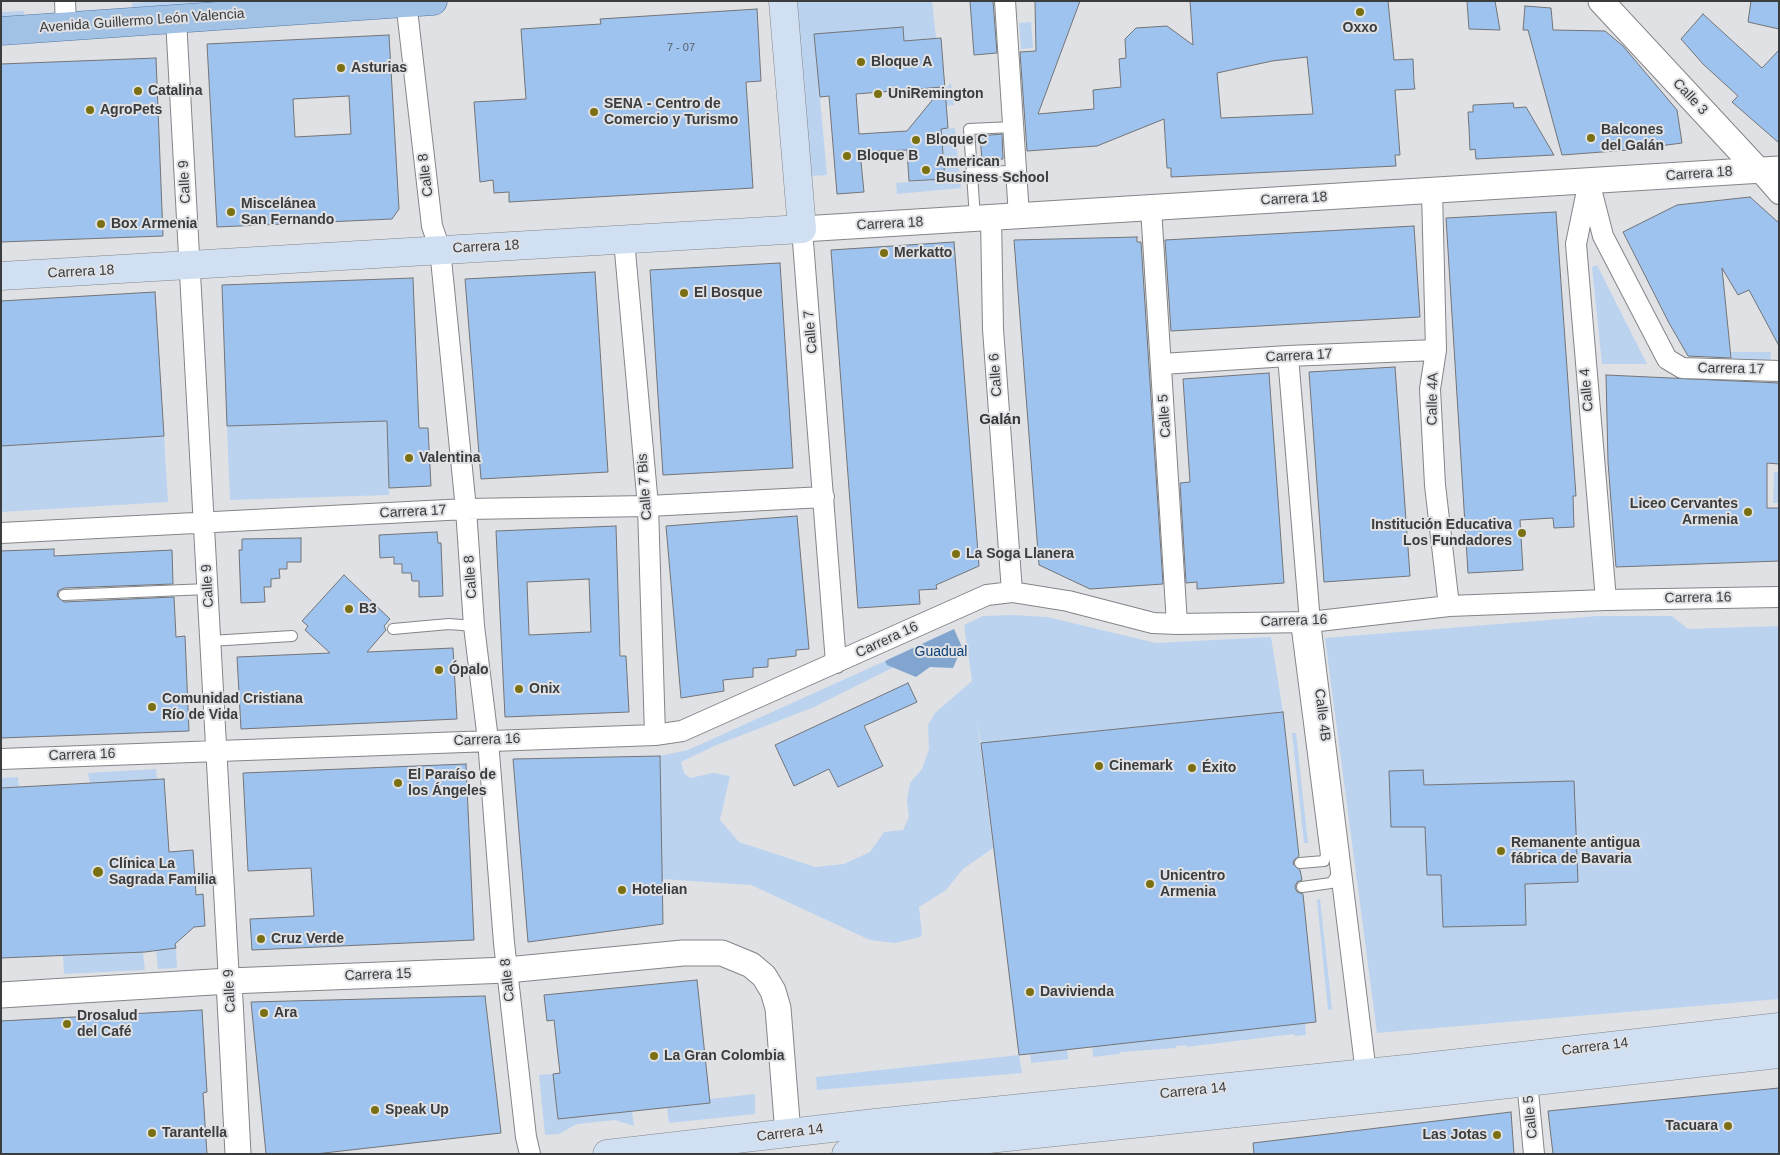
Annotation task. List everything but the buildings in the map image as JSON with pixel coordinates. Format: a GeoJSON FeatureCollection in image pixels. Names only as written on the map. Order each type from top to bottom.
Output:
{"type":"FeatureCollection","features":[{"type":"Feature","properties":{"kind":"main road","name":"Calle 7"},"geometry":{"type":"LineString","coordinates":[[783,1],[802,229]]}},
{"type":"Feature","properties":{"kind":"main road","name":"Avenida Guillermo León Valencia"},"geometry":{"type":"LineString","coordinates":[[1,31],[66,14],[176,19],[415,2]]}},
{"type":"Feature","properties":{"kind":"main road","name":"Carrera 18"},"geometry":{"type":"LineString","coordinates":[[1,276],[802,229]]}},
{"type":"Feature","properties":{"kind":"main road","name":"Carrera 14"},"geometry":{"type":"LineString","coordinates":[[607,1154],[1774,1026]]}},
{"type":"Feature","properties":{"kind":"main road","name":"Carrera 14"},"geometry":{"type":"LineString","coordinates":[[846,1154],[1779,1054]]}},
{"type":"Feature","properties":{"kind":"street"},"geometry":{"type":"LineString","coordinates":[[1005,1],[1019,216]]}},
{"type":"Feature","properties":{"kind":"street","name":"Calle 3"},"geometry":{"type":"LineString","coordinates":[[1601,1],[1768,170],[1779,194]]}},
{"type":"Feature","properties":{"kind":"street","name":"Calle 8"},"geometry":{"type":"LineString","coordinates":[[415,2],[432,226],[440,249],[466,509],[474,626],[488,740],[507,970],[530,1154]]}},
{"type":"Feature","properties":{"kind":"street","name":"Calle 9"},"geometry":{"type":"LineString","coordinates":[[176,19],[238,1154]]}},
{"type":"Feature","properties":{"kind":"street","name":"Carrera 18"},"geometry":{"type":"LineString","coordinates":[[802,229],[1768,170]]}},
{"type":"Feature","properties":{"kind":"street"},"geometry":{"type":"LineString","coordinates":[[1588,181],[1603,236],[1614,259]]}},
{"type":"Feature","properties":{"kind":"street","name":"Calle 4"},"geometry":{"type":"LineString","coordinates":[[1588,181],[1576,244],[1606,600]]}},
{"type":"Feature","properties":{"kind":"street","name":"Calle 4A"},"geometry":{"type":"LineString","coordinates":[[1432,191],[1436,350],[1430,389],[1434,476],[1449,606]]}},
{"type":"Feature","properties":{"kind":"street","name":"Calle 5"},"geometry":{"type":"LineString","coordinates":[[1151,208],[1177,624]]}},
{"type":"Feature","properties":{"kind":"street","name":"Calle 6"},"geometry":{"type":"LineString","coordinates":[[983,219],[1012,592]]}},
{"type":"Feature","properties":{"kind":"street","name":"Calle 7"},"geometry":{"type":"LineString","coordinates":[[802,229],[836,663]]}},
{"type":"Feature","properties":{"kind":"street","name":"Calle 7 Bis"},"geometry":{"type":"LineString","coordinates":[[624,240],[648,506],[654,735]]}},
{"type":"Feature","properties":{"kind":"street"},"geometry":{"type":"LineString","coordinates":[[1577,258],[1582,246],[1588,240],[1596,241],[1614,259]]}},
{"type":"Feature","properties":{"kind":"street","name":"Carrera 17"},"geometry":{"type":"LineString","coordinates":[[1614,259],[1667,359],[1682,368],[1779,371]]}},
{"type":"Feature","properties":{"kind":"street","name":"Carrera 17"},"geometry":{"type":"LineString","coordinates":[[1162,364],[1288,356],[1436,350]]}},
{"type":"Feature","properties":{"kind":"street","name":"Calle 4B"},"geometry":{"type":"LineString","coordinates":[[1288,356],[1303,622],[1342,868],[1366,1072]]}},
{"type":"Feature","properties":{"kind":"street","name":"Carrera 17"},"geometry":{"type":"LineString","coordinates":[[1,533],[466,509],[648,506],[824,497]]}},
{"type":"Feature","properties":{"kind":"street","name":"Carrera 16"},"geometry":{"type":"LineString","coordinates":[[1,758],[654,735],[682,731],[987,595],[1012,592],[1068,601],[1153,623],[1177,624],[1303,622],[1449,606],[1606,600],[1779,597]]}},
{"type":"Feature","properties":{"kind":"street","name":"Carrera 15"},"geometry":{"type":"LineString","coordinates":[[1,995],[229,980],[507,970],[708,951],[736,957],[751,965],[764,976],[773,991],[778,1008],[788,1134]]}},
{"type":"Feature","properties":{"kind":"street","name":"Calle 5"},"geometry":{"type":"LineString","coordinates":[[1527,1081],[1534,1154]]}},
{"type":"Feature","properties":{"kind":"lane"},"geometry":{"type":"LineString","coordinates":[[983,219],[971,172],[969,129],[1013,127]]}},
{"type":"Feature","properties":{"kind":"lane"},"geometry":{"type":"LineString","coordinates":[[971,172],[1016,170]]}},
{"type":"Feature","properties":{"kind":"lane"},"geometry":{"type":"LineString","coordinates":[[64,595],[208,589]]}},
{"type":"Feature","properties":{"kind":"lane"},"geometry":{"type":"LineString","coordinates":[[1300,863],[1324,861],[1326,855],[1303,622]]}},
{"type":"Feature","properties":{"kind":"lane"},"geometry":{"type":"LineString","coordinates":[[393,629],[449,624],[474,626]]}},
{"type":"Feature","properties":{"kind":"lane"},"geometry":{"type":"LineString","coordinates":[[210,641],[292,636]]}},
{"type":"Feature","properties":{"kind":"lane"},"geometry":{"type":"LineString","coordinates":[[1302,887],[1331,883],[1342,868]]}},
{"type":"Feature","properties":{"kind":"shaded area"},"geometry":{"type":"Polygon","coordinates":[[[158,1],[243,1],[133,9],[132,3],[158,1]]]}},
{"type":"Feature","properties":{"kind":"shaded area"},"geometry":{"type":"Polygon","coordinates":[[[796,1],[932,1],[936,38],[904,41],[902,27],[814,34],[827,175],[811,176],[796,1]]]}},
{"type":"Feature","properties":{"kind":"shaded area"},"geometry":{"type":"Polygon","coordinates":[[[24,11],[24,17],[1,18],[1,12],[24,11]]]}},
{"type":"Feature","properties":{"kind":"shaded area"},"geometry":{"type":"Polygon","coordinates":[[[1031,22],[1033,48],[1021,49],[1019,23],[1031,22]]]}},
{"type":"Feature","properties":{"kind":"shaded area"},"geometry":{"type":"Polygon","coordinates":[[[951,83],[954,105],[926,108],[951,83]]]}},
{"type":"Feature","properties":{"kind":"shaded area"},"geometry":{"type":"Polygon","coordinates":[[[955,128],[961,188],[897,194],[896,183],[945,179],[941,129],[955,128]]]}},
{"type":"Feature","properties":{"kind":"shaded area"},"geometry":{"type":"Polygon","coordinates":[[[1597,265],[1647,364],[1602,364],[1592,267],[1597,265]]]}},
{"type":"Feature","properties":{"kind":"shaded area"},"geometry":{"type":"Polygon","coordinates":[[[1731,352],[1771,352],[1770,363],[1732,364],[1731,352]]]}},
{"type":"Feature","properties":{"kind":"shaded area"},"geometry":{"type":"Polygon","coordinates":[[[387,421],[389,495],[230,500],[227,426],[387,421]]]}},
{"type":"Feature","properties":{"kind":"shaded area"},"geometry":{"type":"Polygon","coordinates":[[[164,436],[168,502],[1,512],[1,446],[164,436]]]}},
{"type":"Feature","properties":{"kind":"shaded area"},"geometry":{"type":"Polygon","coordinates":[[[1774,472],[1779,472],[1779,503],[1773,503],[1774,472]]]}},
{"type":"Feature","properties":{"kind":"shaded area"},"geometry":{"type":"Polygon","coordinates":[[[983,616],[1047,617],[1156,643],[1271,637],[1283,712],[981,743],[977,718],[993,848],[963,869],[946,890],[919,907],[922,934],[920,937],[895,943],[870,940],[751,885],[662,879],[660,756],[688,750],[885,661],[894,667],[814,707],[714,746],[681,762],[684,773],[690,778],[713,773],[730,776],[720,820],[739,842],[815,867],[844,864],[870,852],[884,832],[903,830],[909,817],[907,800],[910,783],[922,769],[929,749],[928,725],[935,713],[972,681],[964,625],[983,616]]]}},
{"type":"Feature","properties":{"kind":"shaded area"},"geometry":{"type":"Polygon","coordinates":[[[1598,616],[1672,616],[1688,629],[1779,626],[1779,999],[1377,1033],[1325,638],[1598,616]]]}},
{"type":"Feature","properties":{"kind":"shaded area"},"geometry":{"type":"Polygon","coordinates":[[[1292,733],[1296,733],[1308,843],[1304,843],[1292,733]]]}},
{"type":"Feature","properties":{"kind":"shaded area"},"geometry":{"type":"Polygon","coordinates":[[[156,769],[157,780],[90,783],[88,773],[156,769]]]}},
{"type":"Feature","properties":{"kind":"shaded area"},"geometry":{"type":"Polygon","coordinates":[[[18,777],[19,787],[1,788],[1,778],[18,777]]]}},
{"type":"Feature","properties":{"kind":"shaded area"},"geometry":{"type":"Polygon","coordinates":[[[1320,899],[1332,1009],[1328,1010],[1317,900],[1320,899]]]}},
{"type":"Feature","properties":{"kind":"shaded area"},"geometry":{"type":"Polygon","coordinates":[[[176,948],[177,968],[158,969],[156,951],[176,948]]]}},
{"type":"Feature","properties":{"kind":"shaded area"},"geometry":{"type":"Polygon","coordinates":[[[143,952],[145,970],[64,974],[63,956],[143,952]]]}},
{"type":"Feature","properties":{"kind":"shaded area"},"geometry":{"type":"Polygon","coordinates":[[[1305,1023],[1306,1035],[1295,1036],[1294,1034],[1186,1047],[1186,1045],[1176,1046],[1176,1048],[1120,1052],[1119,1054],[1093,1057],[1092,1046],[1305,1023]]]}},
{"type":"Feature","properties":{"kind":"shaded area"},"geometry":{"type":"Polygon","coordinates":[[[1067,1049],[1068,1059],[1031,1063],[1030,1053],[1067,1049]]]}},
{"type":"Feature","properties":{"kind":"shaded area"},"geometry":{"type":"Polygon","coordinates":[[[1019,1055],[1022,1073],[817,1090],[816,1077],[1019,1055]]]}},
{"type":"Feature","properties":{"kind":"shaded area"},"geometry":{"type":"Polygon","coordinates":[[[553,1074],[558,1119],[632,1111],[634,1126],[615,1120],[577,1124],[559,1134],[545,1135],[539,1075],[553,1074]]]}},
{"type":"Feature","properties":{"kind":"shaded area"},"geometry":{"type":"Polygon","coordinates":[[[755,1094],[755,1114],[669,1123],[667,1108],[710,1103],[710,1099],[755,1094]]]}},
{"type":"Feature","properties":{"kind":"green space","name":"Guadual"},"geometry":{"type":"Polygon","coordinates":[[[954,629],[962,647],[953,668],[930,667],[916,677],[887,665],[885,661],[954,629]]]}},
{"type":"Feature","properties":{"kind":"place","name":"Oxxo"},"geometry":{"type":"Point","coordinates":[1360,12]}},
{"type":"Feature","properties":{"kind":"place","name":"Bloque A"},"geometry":{"type":"Point","coordinates":[861,62]}},
{"type":"Feature","properties":{"kind":"place","name":"Asturias"},"geometry":{"type":"Point","coordinates":[341,68]}},
{"type":"Feature","properties":{"kind":"place","name":"Catalina"},"geometry":{"type":"Point","coordinates":[138,91]}},
{"type":"Feature","properties":{"kind":"place","name":"UniRemington"},"geometry":{"type":"Point","coordinates":[878,94]}},
{"type":"Feature","properties":{"kind":"place","name":"AgroPets"},"geometry":{"type":"Point","coordinates":[90,110]}},
{"type":"Feature","properties":{"kind":"place","name":"SENA - Centro de Comercio y Turismo"},"geometry":{"type":"Point","coordinates":[594,112]}},
{"type":"Feature","properties":{"kind":"place","name":"Balcones del Galán"},"geometry":{"type":"Point","coordinates":[1591,138]}},
{"type":"Feature","properties":{"kind":"place","name":"Bloque C"},"geometry":{"type":"Point","coordinates":[916,140]}},
{"type":"Feature","properties":{"kind":"place","name":"Bloque B"},"geometry":{"type":"Point","coordinates":[847,156]}},
{"type":"Feature","properties":{"kind":"place","name":"American Business School"},"geometry":{"type":"Point","coordinates":[926,170]}},
{"type":"Feature","properties":{"kind":"place","name":"Miscelánea San Fernando"},"geometry":{"type":"Point","coordinates":[231,212]}},
{"type":"Feature","properties":{"kind":"place","name":"Box Armenia"},"geometry":{"type":"Point","coordinates":[101,224]}},
{"type":"Feature","properties":{"kind":"place","name":"Merkatto"},"geometry":{"type":"Point","coordinates":[884,253]}},
{"type":"Feature","properties":{"kind":"place","name":"El Bosque"},"geometry":{"type":"Point","coordinates":[684,293]}},
{"type":"Feature","properties":{"kind":"place","name":"Valentina"},"geometry":{"type":"Point","coordinates":[409,458]}},
{"type":"Feature","properties":{"kind":"place","name":"Liceo Cervantes Armenia"},"geometry":{"type":"Point","coordinates":[1748,512]}},
{"type":"Feature","properties":{"kind":"place","name":"Institución Educativa Los Fundadores"},"geometry":{"type":"Point","coordinates":[1522,533]}},
{"type":"Feature","properties":{"kind":"place","name":"La Soga Llanera"},"geometry":{"type":"Point","coordinates":[956,554]}},
{"type":"Feature","properties":{"kind":"place","name":"B3"},"geometry":{"type":"Point","coordinates":[349,609]}},
{"type":"Feature","properties":{"kind":"place","name":"Ópalo"},"geometry":{"type":"Point","coordinates":[439,670]}},
{"type":"Feature","properties":{"kind":"place","name":"Onix"},"geometry":{"type":"Point","coordinates":[519,689]}},
{"type":"Feature","properties":{"kind":"place","name":"Comunidad Cristiana Río de Vida"},"geometry":{"type":"Point","coordinates":[152,707]}},
{"type":"Feature","properties":{"kind":"place","name":"Cinemark"},"geometry":{"type":"Point","coordinates":[1099,766]}},
{"type":"Feature","properties":{"kind":"place","name":"Éxito"},"geometry":{"type":"Point","coordinates":[1192,768]}},
{"type":"Feature","properties":{"kind":"place","name":"El Paraíso de los Ángeles"},"geometry":{"type":"Point","coordinates":[398,783]}},
{"type":"Feature","properties":{"kind":"place","name":"Remanente antigua fábrica de Bavaria"},"geometry":{"type":"Point","coordinates":[1501,851]}},
{"type":"Feature","properties":{"kind":"place","name":"Clínica La Sagrada Familia"},"geometry":{"type":"Point","coordinates":[98,872]}},
{"type":"Feature","properties":{"kind":"place","name":"Unicentro Armenia"},"geometry":{"type":"Point","coordinates":[1150,884]}},
{"type":"Feature","properties":{"kind":"place","name":"Hotelian"},"geometry":{"type":"Point","coordinates":[622,890]}},
{"type":"Feature","properties":{"kind":"place","name":"Cruz Verde"},"geometry":{"type":"Point","coordinates":[261,939]}},
{"type":"Feature","properties":{"kind":"place","name":"Davivienda"},"geometry":{"type":"Point","coordinates":[1030,992]}},
{"type":"Feature","properties":{"kind":"place","name":"Ara"},"geometry":{"type":"Point","coordinates":[264,1013]}},
{"type":"Feature","properties":{"kind":"place","name":"Drosalud del Café"},"geometry":{"type":"Point","coordinates":[67,1024]}},
{"type":"Feature","properties":{"kind":"place","name":"La Gran Colombia"},"geometry":{"type":"Point","coordinates":[654,1056]}},
{"type":"Feature","properties":{"kind":"place","name":"Speak Up"},"geometry":{"type":"Point","coordinates":[375,1110]}},
{"type":"Feature","properties":{"kind":"place","name":"Tacuara"},"geometry":{"type":"Point","coordinates":[1728,1126]}},
{"type":"Feature","properties":{"kind":"place","name":"Tarantella"},"geometry":{"type":"Point","coordinates":[152,1133]}},
{"type":"Feature","properties":{"kind":"place","name":"Las Jotas"},"geometry":{"type":"Point","coordinates":[1497,1135]}},
{"type":"Feature","properties":{"kind":"district","name":"Galán"},"geometry":{"type":"Point","coordinates":[1000,420]}}]}
